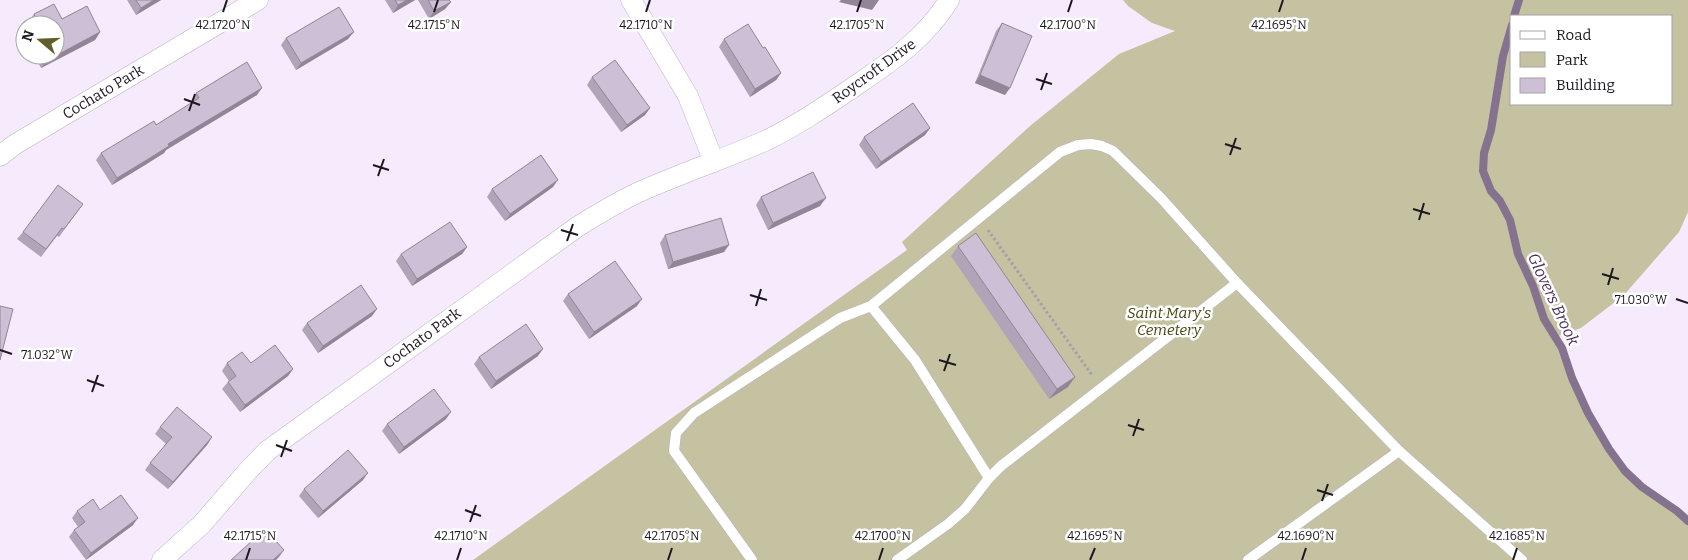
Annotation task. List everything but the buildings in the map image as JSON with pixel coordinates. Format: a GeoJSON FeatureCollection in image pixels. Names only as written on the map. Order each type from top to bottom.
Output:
{"type":"FeatureCollection","features":[{"type":"Feature","properties":{"kind":"street","name":"Cochato Park"},"geometry":{"type":"LineString","coordinates":[[0,156],[14,145],[258,0]]}},
{"type":"Feature","properties":{"kind":"street"},"geometry":{"type":"LineString","coordinates":[[631,0],[688,96],[714,162]]}},
{"type":"Feature","properties":{"kind":"street","name":"Roycroft Drive"},"geometry":{"type":"LineString","coordinates":[[813,114],[884,67],[914,43],[941,14],[949,0]]}},
{"type":"Feature","properties":{"kind":"street","name":"Cochato Park"},"geometry":{"type":"LineString","coordinates":[[162,560],[202,524],[267,451],[577,227],[638,192],[768,139],[813,114]]}},
{"type":"Feature","properties":{"kind":"lane"},"geometry":{"type":"LineString","coordinates":[[752,560],[674,451],[676,433],[694,413],[840,318],[871,306],[1060,152],[1078,145],[1092,144],[1113,151],[1160,198],[1237,283],[1399,451],[1522,560]]}},
{"type":"Feature","properties":{"kind":"lane"},"geometry":{"type":"LineString","coordinates":[[897,560],[948,524],[965,509],[988,478],[1001,466],[1237,283]]}},
{"type":"Feature","properties":{"kind":"lane"},"geometry":{"type":"LineString","coordinates":[[871,306],[915,360],[988,478]]}},
{"type":"Feature","properties":{"kind":"lane"},"geometry":{"type":"LineString","coordinates":[[1248,560],[1399,451]]}},
{"type":"Feature","properties":{"kind":"path"},"geometry":{"type":"LineString","coordinates":[[980,217],[1102,388]]}},
{"type":"Feature","properties":{"kind":"green space","name":"Saint Mary's Cemetery"},"geometry":{"type":"Polygon","coordinates":[[[1123,0],[1688,0],[1688,212],[1679,232],[1624,295],[1581,328],[1555,337],[1590,416],[1602,439],[1617,460],[1640,484],[1688,521],[1688,560],[473,560],[907,250],[902,242],[1030,126],[1119,54],[1175,31],[1152,23],[1128,6],[1123,0]]]}},
{"type":"Feature","properties":{"kind":"waterway","name":"Glovers Brook"},"geometry":{"type":"LineString","coordinates":[[1514,15],[1519,0]]}},
{"type":"Feature","properties":{"kind":"waterway","name":"Glovers Brook"},"geometry":{"type":"LineString","coordinates":[[1510,32],[1503,56],[1491,130],[1484,153],[1483,171],[1491,191],[1500,201],[1510,220],[1518,254],[1533,286],[1544,319],[1562,348],[1572,378],[1588,413],[1609,449],[1625,471],[1642,487],[1677,511],[1688,521]]}}]}
